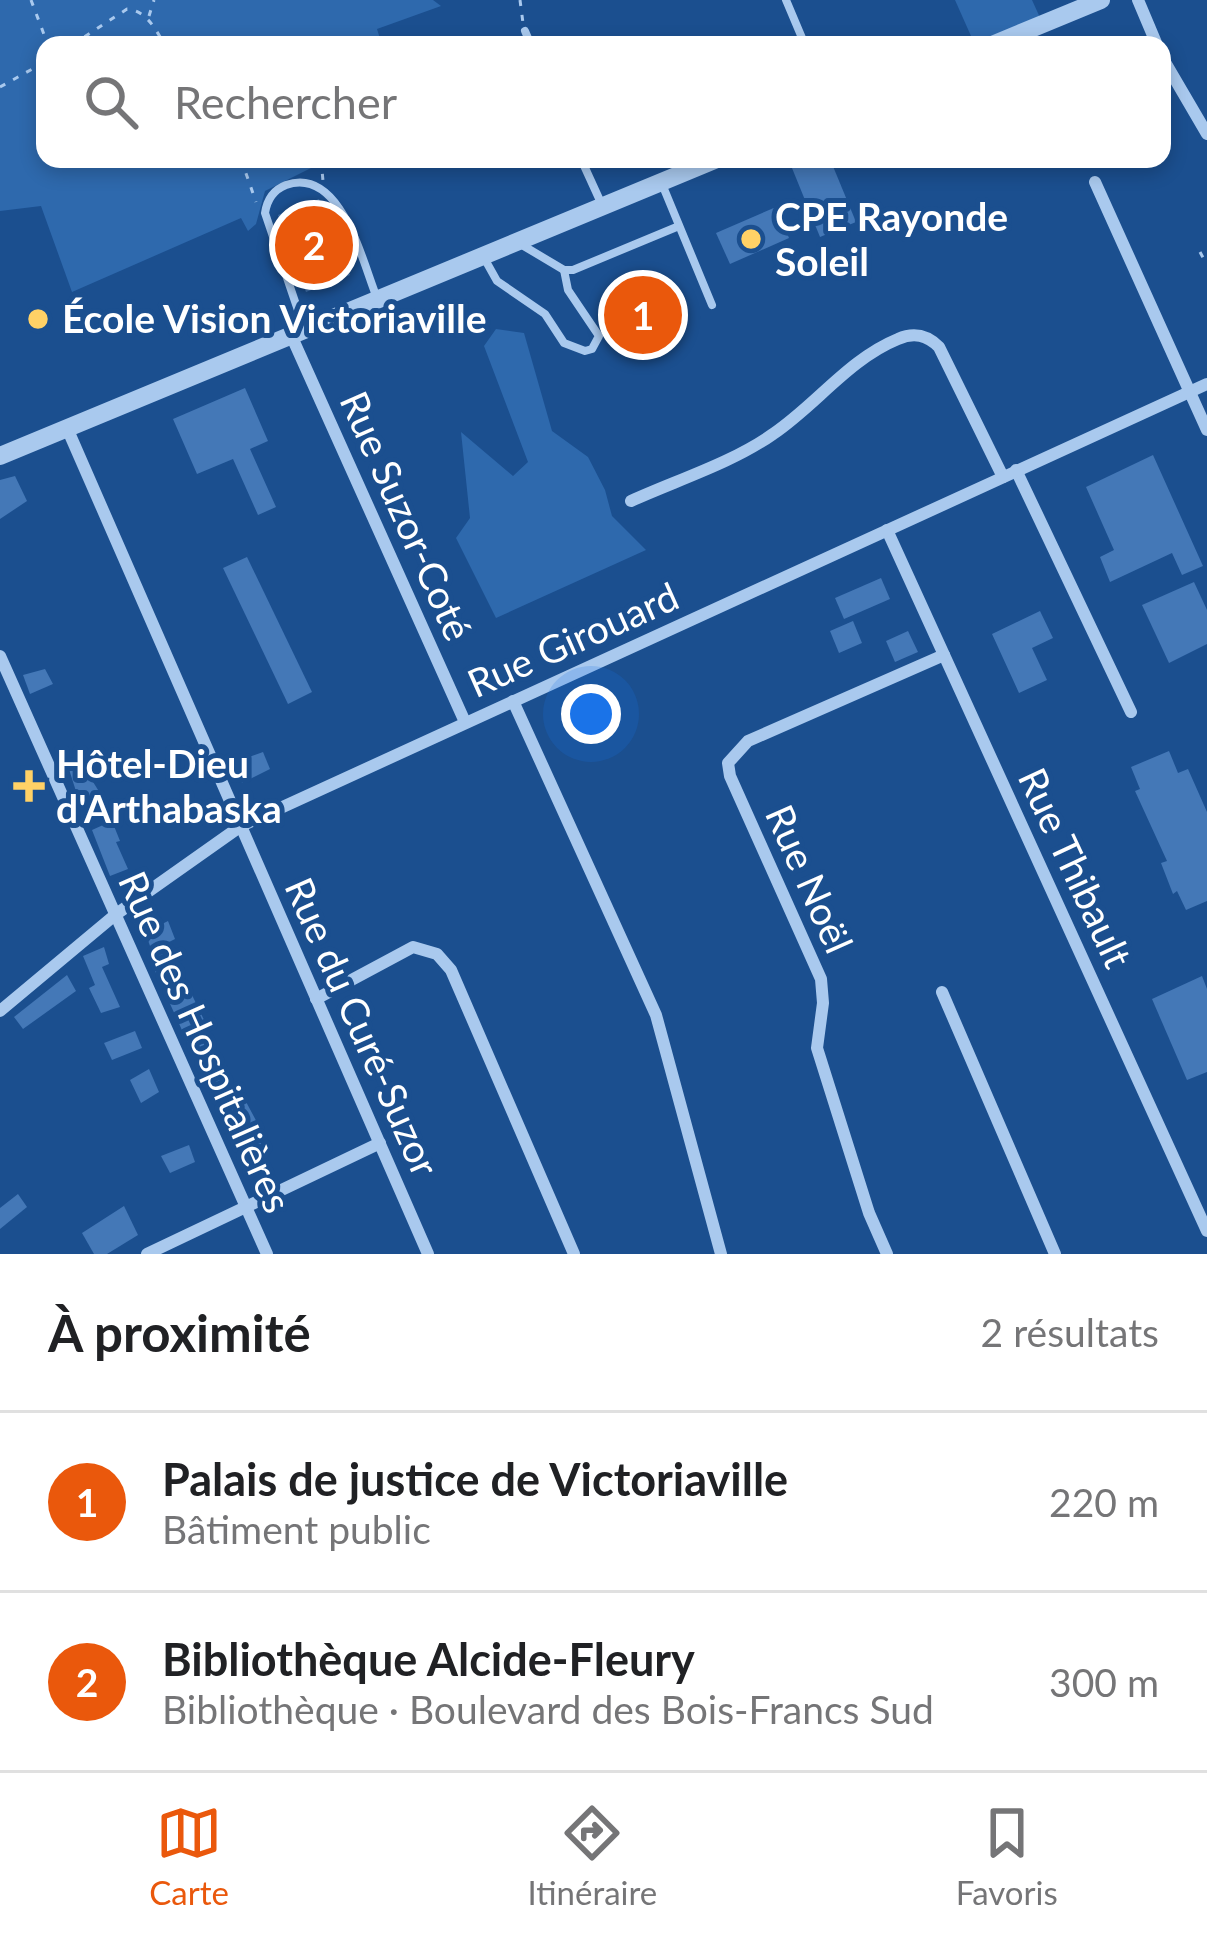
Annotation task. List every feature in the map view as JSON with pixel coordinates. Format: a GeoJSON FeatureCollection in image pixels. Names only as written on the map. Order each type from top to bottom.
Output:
{"type":"FeatureCollection","features":[{"type":"Feature","properties":{"kind":"street"},"geometry":{"type":"LineString","coordinates":[[1014,36],[1101,0]]}},
{"type":"Feature","properties":{"kind":"street"},"geometry":{"type":"LineString","coordinates":[[1138,0],[1153,36]]}},
{"type":"Feature","properties":{"kind":"street"},"geometry":{"type":"LineString","coordinates":[[1171,72],[1207,134]]}},
{"type":"Feature","properties":{"kind":"street"},"geometry":{"type":"LineString","coordinates":[[0,456],[695,168]]}},
{"type":"Feature","properties":{"kind":"street"},"geometry":{"type":"LineString","coordinates":[[1094,182],[1207,430]]}},
{"type":"Feature","properties":{"kind":"street","name":"Rue Suzor-Coté"},"geometry":{"type":"LineString","coordinates":[[298,332],[465,722]]}},
{"type":"Feature","properties":{"kind":"street"},"geometry":{"type":"LineString","coordinates":[[631,501],[766,439],[860,361],[912,335],[923,335],[939,347],[1010,473],[1132,712]]}},
{"type":"Feature","properties":{"kind":"street","name":"Rue Girouard"},"geometry":{"type":"LineString","coordinates":[[0,1011],[116,915],[241,826],[1207,384]]}},
{"type":"Feature","properties":{"kind":"street","name":"Rue du Curé-Suzor"},"geometry":{"type":"LineString","coordinates":[[67,428],[428,1254]]}},
{"type":"Feature","properties":{"kind":"street","name":"Rue Thibault"},"geometry":{"type":"LineString","coordinates":[[887,530],[1207,1231]]}},
{"type":"Feature","properties":{"kind":"street","name":"Rue Noël"},"geometry":{"type":"LineString","coordinates":[[887,1254],[868,1213],[817,1048],[821,979],[728,763],[748,741],[944,655]]}},
{"type":"Feature","properties":{"kind":"street","name":"Rue des Hospitalières"},"geometry":{"type":"LineString","coordinates":[[0,656],[266,1254]]}},
{"type":"Feature","properties":{"kind":"street"},"geometry":{"type":"LineString","coordinates":[[513,701],[656,1015],[721,1254]]}},
{"type":"Feature","properties":{"kind":"street"},"geometry":{"type":"LineString","coordinates":[[316,999],[413,947],[436,954],[451,970],[574,1254]]}},
{"type":"Feature","properties":{"kind":"street"},"geometry":{"type":"LineString","coordinates":[[942,992],[1055,1254]]}},
{"type":"Feature","properties":{"kind":"street"},"geometry":{"type":"LineString","coordinates":[[147,1254],[380,1143]]}},
{"type":"Feature","properties":{"kind":"lane"},"geometry":{"type":"LineString","coordinates":[[786,0],[801,36]]}},
{"type":"Feature","properties":{"kind":"lane"},"geometry":{"type":"LineString","coordinates":[[524,31],[526,36]]}},
{"type":"Feature","properties":{"kind":"lane"},"geometry":{"type":"LineString","coordinates":[[585,168],[602,206]]}},
{"type":"Feature","properties":{"kind":"lane"},"geometry":{"type":"LineString","coordinates":[[661,182],[712,305]]}},
{"type":"Feature","properties":{"kind":"lane"},"geometry":{"type":"LineString","coordinates":[[298,332],[265,213],[275,191],[291,183],[324,188],[339,204],[378,299]]}},
{"type":"Feature","properties":{"kind":"lane"},"geometry":{"type":"LineString","coordinates":[[516,242],[573,271],[679,226]]}},
{"type":"Feature","properties":{"kind":"lane"},"geometry":{"type":"LineString","coordinates":[[483,256],[497,281],[545,314],[564,343],[592,349],[599,335],[568,290],[564,270]]}},
{"type":"Feature","properties":{"kind":"path"},"geometry":{"type":"LineString","coordinates":[[31,0],[45,36]]}},
{"type":"Feature","properties":{"kind":"path"},"geometry":{"type":"LineString","coordinates":[[148,19],[154,0]]}},
{"type":"Feature","properties":{"kind":"path"},"geometry":{"type":"LineString","coordinates":[[520,0],[524,31]]}},
{"type":"Feature","properties":{"kind":"path"},"geometry":{"type":"LineString","coordinates":[[86,36],[127,9],[139,10],[159,36]]}},
{"type":"Feature","properties":{"kind":"path"},"geometry":{"type":"LineString","coordinates":[[0,87],[36,67]]}},
{"type":"Feature","properties":{"kind":"path"},"geometry":{"type":"LineString","coordinates":[[245,168],[254,200],[265,213]]}},
{"type":"Feature","properties":{"kind":"path"},"geometry":{"type":"LineString","coordinates":[[322,168],[324,188]]}},
{"type":"Feature","properties":{"kind":"path"},"geometry":{"type":"LineString","coordinates":[[1201,252],[1207,266]]}},
{"type":"Feature","properties":{"kind":"shaded area"},"geometry":{"type":"Polygon","coordinates":[[[0,0],[433,0],[441,6],[377,29],[379,36],[36,36],[36,168],[311,168],[265,191],[256,224],[248,231],[241,218],[72,292],[41,206],[0,211],[0,0]]]}},
{"type":"Feature","properties":{"kind":"shaded area"},"geometry":{"type":"Polygon","coordinates":[[[955,0],[1032,0],[1042,22],[1007,36],[971,36],[955,0]]]}},
{"type":"Feature","properties":{"kind":"shaded area"},"geometry":{"type":"Polygon","coordinates":[[[496,329],[524,333],[552,431],[588,457],[612,516],[646,550],[496,618],[456,538],[470,518],[461,432],[513,476],[528,462],[484,346],[496,329]]]}},
{"type":"Feature","properties":{"kind":"building"},"geometry":{"type":"Polygon","coordinates":[[[792,168],[834,168],[856,222],[820,237],[792,168]]]}},
{"type":"Feature","properties":{"kind":"building"},"geometry":{"type":"Polygon","coordinates":[[[319,199],[350,275],[306,292],[278,215],[319,199]]]}},
{"type":"Feature","properties":{"kind":"building"},"geometry":{"type":"Polygon","coordinates":[[[776,207],[789,238],[730,264],[716,233],[776,207]]]}},
{"type":"Feature","properties":{"kind":"building"},"geometry":{"type":"Polygon","coordinates":[[[669,282],[685,320],[677,323],[681,332],[629,354],[626,346],[618,350],[601,311],[669,282]]]}},
{"type":"Feature","properties":{"kind":"building"},"geometry":{"type":"Polygon","coordinates":[[[245,388],[268,441],[250,449],[276,507],[258,515],[233,459],[197,474],[173,419],[245,388]]]}},
{"type":"Feature","properties":{"kind":"building"},"geometry":{"type":"Polygon","coordinates":[[[1153,455],[1203,566],[1182,575],[1172,553],[1110,582],[1100,557],[1114,550],[1086,487],[1153,455]]]}},
{"type":"Feature","properties":{"kind":"building"},"geometry":{"type":"Polygon","coordinates":[[[15,476],[27,501],[0,519],[0,480],[15,476]]]}},
{"type":"Feature","properties":{"kind":"building"},"geometry":{"type":"Polygon","coordinates":[[[247,557],[312,692],[288,704],[223,568],[247,557]]]}},
{"type":"Feature","properties":{"kind":"building"},"geometry":{"type":"Polygon","coordinates":[[[881,578],[890,599],[844,619],[835,598],[881,578]]]}},
{"type":"Feature","properties":{"kind":"building"},"geometry":{"type":"Polygon","coordinates":[[[1194,582],[1207,610],[1207,644],[1169,663],[1142,605],[1194,582]]]}},
{"type":"Feature","properties":{"kind":"building"},"geometry":{"type":"Polygon","coordinates":[[[1040,611],[1053,638],[1032,648],[1047,680],[1019,693],[992,634],[1040,611]]]}},
{"type":"Feature","properties":{"kind":"building"},"geometry":{"type":"Polygon","coordinates":[[[853,621],[862,643],[839,653],[830,631],[853,621]]]}},
{"type":"Feature","properties":{"kind":"building"},"geometry":{"type":"Polygon","coordinates":[[[908,631],[918,652],[895,662],[886,641],[908,631]]]}},
{"type":"Feature","properties":{"kind":"building"},"geometry":{"type":"Polygon","coordinates":[[[45,669],[53,684],[30,694],[23,675],[45,669]]]}},
{"type":"Feature","properties":{"kind":"building"},"geometry":{"type":"Polygon","coordinates":[[[1169,751],[1178,773],[1188,769],[1207,812],[1207,901],[1186,910],[1177,891],[1173,894],[1161,863],[1167,861],[1135,791],[1140,789],[1131,767],[1169,751]]]}},
{"type":"Feature","properties":{"kind":"building"},"geometry":{"type":"Polygon","coordinates":[[[263,752],[270,769],[242,783],[235,762],[263,752]]]}},
{"type":"Feature","properties":{"kind":"building"},"geometry":{"type":"Polygon","coordinates":[[[86,756],[90,777],[103,798],[81,807],[67,763],[86,756]]]}},
{"type":"Feature","properties":{"kind":"building"},"geometry":{"type":"Polygon","coordinates":[[[112,821],[128,869],[110,876],[92,830],[112,821]]]}},
{"type":"Feature","properties":{"kind":"building"},"geometry":{"type":"Polygon","coordinates":[[[148,909],[158,926],[168,921],[175,939],[167,943],[205,1022],[214,1056],[220,1053],[228,1071],[224,1073],[239,1100],[244,1098],[270,1147],[242,1162],[151,962],[155,960],[144,929],[138,932],[132,916],[148,909]]]}},
{"type":"Feature","properties":{"kind":"building"},"geometry":{"type":"Polygon","coordinates":[[[104,947],[109,964],[102,967],[120,1007],[101,1013],[89,988],[95,985],[83,956],[104,947]]]}},
{"type":"Feature","properties":{"kind":"building"},"geometry":{"type":"Polygon","coordinates":[[[67,975],[76,991],[23,1029],[14,1017],[67,975]]]}},
{"type":"Feature","properties":{"kind":"building"},"geometry":{"type":"Polygon","coordinates":[[[1202,976],[1207,989],[1207,1072],[1187,1080],[1152,999],[1202,976]]]}},
{"type":"Feature","properties":{"kind":"building"},"geometry":{"type":"Polygon","coordinates":[[[135,1031],[142,1048],[112,1060],[104,1043],[135,1031]]]}},
{"type":"Feature","properties":{"kind":"building"},"geometry":{"type":"Polygon","coordinates":[[[149,1069],[159,1092],[141,1103],[130,1080],[149,1069]]]}},
{"type":"Feature","properties":{"kind":"building"},"geometry":{"type":"Polygon","coordinates":[[[189,1145],[195,1162],[170,1173],[161,1156],[189,1145]]]}},
{"type":"Feature","properties":{"kind":"building"},"geometry":{"type":"Polygon","coordinates":[[[18,1194],[27,1207],[0,1229],[0,1208],[18,1194]]]}},
{"type":"Feature","properties":{"kind":"building"},"geometry":{"type":"Polygon","coordinates":[[[124,1206],[138,1235],[107,1254],[94,1254],[82,1233],[124,1206]]]}},
{"type":"Feature","properties":{"kind":"place","name":"CPE Rayonde Soleil"},"geometry":{"type":"Point","coordinates":[751,239]}},
{"type":"Feature","properties":{"kind":"place","name":"Bibliothèque Alcide-Fleury"},"geometry":{"type":"Point","coordinates":[314,245]}},
{"type":"Feature","properties":{"kind":"place","name":"Palais de justice de Victoriaville"},"geometry":{"type":"Point","coordinates":[643,315]}},
{"type":"Feature","properties":{"kind":"place","name":"École Vision Victoriaville"},"geometry":{"type":"Point","coordinates":[38,319]}},
{"type":"Feature","properties":{"kind":"place","name":"Hôtel-Dieu d'Arthabaska"},"geometry":{"type":"Point","coordinates":[29,786]}}]}
